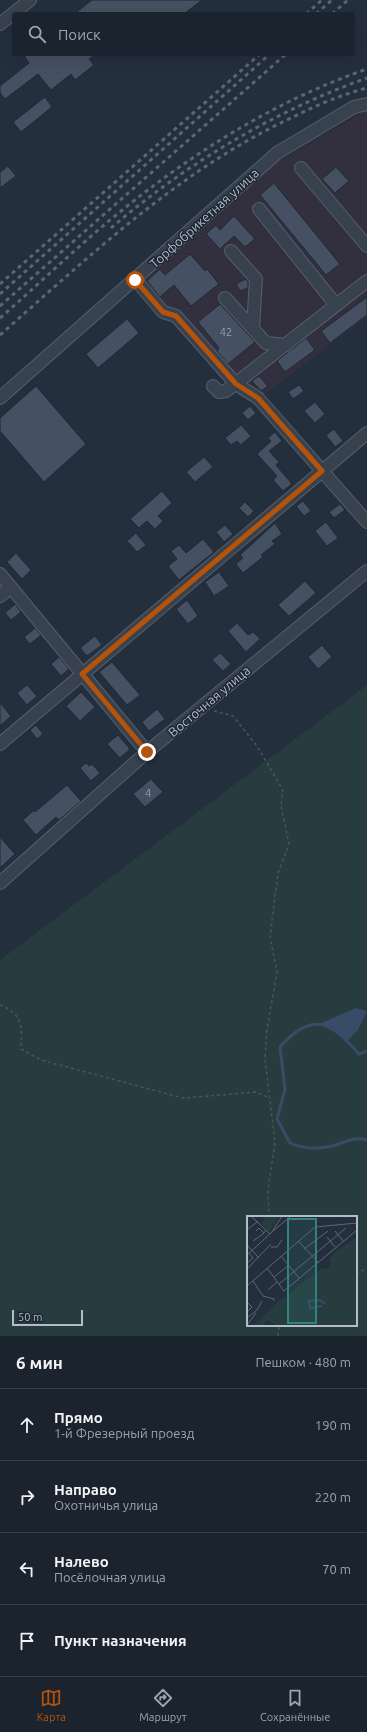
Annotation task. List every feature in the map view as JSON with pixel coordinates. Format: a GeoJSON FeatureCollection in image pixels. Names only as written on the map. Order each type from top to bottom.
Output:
{"type":"FeatureCollection","features":[{"type":"Feature","properties":{"kind":"street"},"geometry":{"type":"LineString","coordinates":[[15,12],[30,0]]}},
{"type":"Feature","properties":{"kind":"street"},"geometry":{"type":"LineString","coordinates":[[0,24],[12,14]]}},
{"type":"Feature","properties":{"kind":"street","name":"Торфобрикетная улица"},"geometry":{"type":"LineString","coordinates":[[0,398],[277,153],[354,107],[367,104]]}},
{"type":"Feature","properties":{"kind":"street"},"geometry":{"type":"LineString","coordinates":[[300,168],[367,246]]}},
{"type":"Feature","properties":{"kind":"street"},"geometry":{"type":"LineString","coordinates":[[259,208],[336,305]]}},
{"type":"Feature","properties":{"kind":"street"},"geometry":{"type":"LineString","coordinates":[[231,252],[256,279],[253,328]]}},
{"type":"Feature","properties":{"kind":"street"},"geometry":{"type":"LineString","coordinates":[[135,280],[163,312],[176,316],[236,384],[258,398],[367,522]]}},
{"type":"Feature","properties":{"kind":"street"},"geometry":{"type":"LineString","coordinates":[[214,386],[219,392],[226,391],[367,281]]}},
{"type":"Feature","properties":{"kind":"street"},"geometry":{"type":"LineString","coordinates":[[225,298],[266,343],[286,345]]}},
{"type":"Feature","properties":{"kind":"street"},"geometry":{"type":"LineString","coordinates":[[0,744],[367,433]]}},
{"type":"Feature","properties":{"kind":"street","name":"Восточная улица"},"geometry":{"type":"LineString","coordinates":[[0,883],[147,752],[367,571]]}},
{"type":"Feature","properties":{"kind":"street"},"geometry":{"type":"LineString","coordinates":[[0,574],[147,752]]}},
{"type":"Feature","properties":{"kind":"street"},"geometry":{"type":"LineString","coordinates":[[0,596],[10,587]]}},
{"type":"Feature","properties":{"kind":"path"},"geometry":{"type":"LineString","coordinates":[[200,707],[233,716],[257,746],[282,790],[281,805],[289,844],[278,873],[270,937],[277,972],[267,1029],[265,1058],[268,1097],[275,1143],[268,1190],[268,1216]]}},
{"type":"Feature","properties":{"kind":"path"},"geometry":{"type":"LineString","coordinates":[[0,1005],[13,1010],[22,1026],[21,1049],[41,1060],[182,1098],[255,1092],[268,1097]]}},
{"type":"Feature","properties":{"kind":"path"},"geometry":{"type":"LineString","coordinates":[[357,1273],[367,1268]]}},
{"type":"Feature","properties":{"kind":"path"},"geometry":{"type":"LineString","coordinates":[[278,1336],[280,1326]]}},
{"type":"Feature","properties":{"kind":"shaded area"},"geometry":{"type":"Polygon","coordinates":[[[367,109],[367,317],[262,396],[251,383],[245,385],[164,310],[140,281],[278,162],[367,109]]]}},
{"type":"Feature","properties":{"kind":"green space"},"geometry":{"type":"Polygon","coordinates":[[[367,685],[367,1336],[0,1336],[0,960],[367,685]]]}},
{"type":"Feature","properties":{"kind":"water"},"geometry":{"type":"Polygon","coordinates":[[[356,1008],[367,1011],[358,1030],[347,1041],[333,1028],[319,1024],[356,1008]]]}},
{"type":"Feature","properties":{"kind":"building"},"geometry":{"type":"Polygon","coordinates":[[[92,0],[202,0],[187,12],[77,12],[92,0]]]}},
{"type":"Feature","properties":{"kind":"building"},"geometry":{"type":"Polygon","coordinates":[[[24,56],[93,56],[89,59],[94,65],[75,80],[71,74],[51,90],[38,74],[5,99],[0,93],[0,86],[29,63],[24,56]]]}},
{"type":"Feature","properties":{"kind":"building"},"geometry":{"type":"Polygon","coordinates":[[[45,97],[52,107],[21,132],[13,122],[45,97]]]}},
{"type":"Feature","properties":{"kind":"building"},"geometry":{"type":"Polygon","coordinates":[[[8,166],[16,176],[0,188],[0,172],[8,166]]]}},
{"type":"Feature","properties":{"kind":"building"},"geometry":{"type":"Polygon","coordinates":[[[336,167],[349,181],[335,193],[322,179],[336,167]]]}},
{"type":"Feature","properties":{"kind":"building"},"geometry":{"type":"Polygon","coordinates":[[[274,183],[340,264],[326,275],[260,195],[274,183]]]}},
{"type":"Feature","properties":{"kind":"building"},"geometry":{"type":"Polygon","coordinates":[[[234,216],[255,239],[245,247],[234,236],[220,249],[206,234],[216,225],[220,230],[234,216]]]}},
{"type":"Feature","properties":{"kind":"building"},"geometry":{"type":"Polygon","coordinates":[[[190,254],[205,271],[207,269],[219,284],[191,306],[174,285],[160,297],[147,281],[160,269],[165,275],[190,254]]]}},
{"type":"Feature","properties":{"kind":"building"},"geometry":{"type":"Polygon","coordinates":[[[246,279],[248,282],[248,288],[240,291],[236,284],[246,279]]]}},
{"type":"Feature","properties":{"kind":"building"},"geometry":{"type":"Polygon","coordinates":[[[367,297],[367,315],[330,343],[321,331],[367,297]]]}},
{"type":"Feature","properties":{"kind":"building"},"geometry":{"type":"Polygon","coordinates":[[[220,304],[255,342],[228,364],[217,351],[219,348],[198,322],[220,304]]]}},
{"type":"Feature","properties":{"kind":"building"},"geometry":{"type":"Polygon","coordinates":[[[127,319],[139,333],[98,368],[86,354],[127,319]]]}},
{"type":"Feature","properties":{"kind":"building"},"geometry":{"type":"Polygon","coordinates":[[[306,338],[315,350],[285,372],[277,361],[306,338]]]}},
{"type":"Feature","properties":{"kind":"building"},"geometry":{"type":"Polygon","coordinates":[[[259,376],[268,386],[261,391],[252,381],[259,376]]]}},
{"type":"Feature","properties":{"kind":"building"},"geometry":{"type":"Polygon","coordinates":[[[299,385],[304,391],[293,399],[288,392],[299,385]]]}},
{"type":"Feature","properties":{"kind":"building"},"geometry":{"type":"Polygon","coordinates":[[[36,386],[86,444],[44,482],[0,431],[0,418],[36,386]]]}},
{"type":"Feature","properties":{"kind":"building"},"geometry":{"type":"Polygon","coordinates":[[[315,402],[325,414],[315,423],[304,411],[315,402]]]}},
{"type":"Feature","properties":{"kind":"building"},"geometry":{"type":"Polygon","coordinates":[[[250,406],[256,413],[248,420],[242,413],[250,406]]]}},
{"type":"Feature","properties":{"kind":"building"},"geometry":{"type":"Polygon","coordinates":[[[241,425],[251,436],[241,445],[237,441],[231,445],[225,438],[241,425]]]}},
{"type":"Feature","properties":{"kind":"building"},"geometry":{"type":"Polygon","coordinates":[[[334,429],[343,441],[335,447],[326,435],[334,429]]]}},
{"type":"Feature","properties":{"kind":"building"},"geometry":{"type":"Polygon","coordinates":[[[275,432],[282,441],[269,451],[279,462],[276,465],[292,484],[283,491],[273,480],[277,476],[257,454],[271,441],[268,438],[275,432]]]}},
{"type":"Feature","properties":{"kind":"building"},"geometry":{"type":"Polygon","coordinates":[[[204,457],[213,467],[195,482],[186,472],[204,457]]]}},
{"type":"Feature","properties":{"kind":"building"},"geometry":{"type":"Polygon","coordinates":[[[162,491],[172,503],[158,516],[163,521],[155,529],[147,521],[139,528],[130,519],[162,491]]]}},
{"type":"Feature","properties":{"kind":"building"},"geometry":{"type":"Polygon","coordinates":[[[303,501],[311,511],[304,516],[296,506],[303,501]]]}},
{"type":"Feature","properties":{"kind":"building"},"geometry":{"type":"Polygon","coordinates":[[[245,502],[254,511],[248,517],[239,508],[245,502]]]}},
{"type":"Feature","properties":{"kind":"building"},"geometry":{"type":"Polygon","coordinates":[[[340,504],[345,510],[334,518],[329,512],[340,504]]]}},
{"type":"Feature","properties":{"kind":"building"},"geometry":{"type":"Polygon","coordinates":[[[326,522],[338,538],[327,546],[315,531],[326,522]]]}},
{"type":"Feature","properties":{"kind":"building"},"geometry":{"type":"Polygon","coordinates":[[[275,523],[282,534],[272,541],[275,544],[261,555],[263,557],[243,573],[236,564],[243,558],[240,555],[275,523]]]}},
{"type":"Feature","properties":{"kind":"building"},"geometry":{"type":"Polygon","coordinates":[[[225,525],[233,534],[224,542],[216,532],[225,525]]]}},
{"type":"Feature","properties":{"kind":"building"},"geometry":{"type":"Polygon","coordinates":[[[136,533],[146,545],[137,552],[127,541],[136,533]]]}},
{"type":"Feature","properties":{"kind":"building"},"geometry":{"type":"Polygon","coordinates":[[[203,539],[214,552],[179,580],[168,566],[177,559],[171,551],[179,545],[186,553],[203,539]]]}},
{"type":"Feature","properties":{"kind":"building"},"geometry":{"type":"Polygon","coordinates":[[[16,553],[31,570],[22,579],[7,562],[16,553]]]}},
{"type":"Feature","properties":{"kind":"building"},"geometry":{"type":"Polygon","coordinates":[[[219,572],[229,586],[214,596],[205,582],[219,572]]]}},
{"type":"Feature","properties":{"kind":"building"},"geometry":{"type":"Polygon","coordinates":[[[305,581],[316,593],[289,616],[278,605],[305,581]]]}},
{"type":"Feature","properties":{"kind":"building"},"geometry":{"type":"Polygon","coordinates":[[[187,600],[198,616],[188,624],[176,609],[187,600]]]}},
{"type":"Feature","properties":{"kind":"building"},"geometry":{"type":"Polygon","coordinates":[[[15,604],[21,612],[11,620],[5,613],[15,604]]]}},
{"type":"Feature","properties":{"kind":"building"},"geometry":{"type":"Polygon","coordinates":[[[237,623],[248,635],[253,632],[260,639],[246,652],[228,631],[237,623]]]}},
{"type":"Feature","properties":{"kind":"building"},"geometry":{"type":"Polygon","coordinates":[[[35,628],[41,635],[30,644],[24,637],[35,628]]]}},
{"type":"Feature","properties":{"kind":"building"},"geometry":{"type":"Polygon","coordinates":[[[95,636],[102,645],[87,656],[80,648],[95,636]]]}},
{"type":"Feature","properties":{"kind":"building"},"geometry":{"type":"Polygon","coordinates":[[[322,645],[332,657],[318,669],[308,657],[322,645]]]}},
{"type":"Feature","properties":{"kind":"building"},"geometry":{"type":"Polygon","coordinates":[[[220,653],[231,664],[223,671],[212,660],[220,653]]]}},
{"type":"Feature","properties":{"kind":"building"},"geometry":{"type":"Polygon","coordinates":[[[59,657],[69,669],[61,676],[51,664],[59,657]]]}},
{"type":"Feature","properties":{"kind":"building"},"geometry":{"type":"Polygon","coordinates":[[[112,662],[140,695],[127,705],[99,672],[112,662]]]}},
{"type":"Feature","properties":{"kind":"building"},"geometry":{"type":"Polygon","coordinates":[[[27,685],[37,696],[27,705],[17,693],[27,685]]]}},
{"type":"Feature","properties":{"kind":"building"},"geometry":{"type":"Polygon","coordinates":[[[81,692],[95,707],[80,721],[66,706],[81,692]]]}},
{"type":"Feature","properties":{"kind":"building"},"geometry":{"type":"Polygon","coordinates":[[[0,703],[11,716],[0,726],[0,703]]]}},
{"type":"Feature","properties":{"kind":"building"},"geometry":{"type":"Polygon","coordinates":[[[157,709],[165,719],[149,731],[142,722],[157,709]]]}},
{"type":"Feature","properties":{"kind":"building"},"geometry":{"type":"Polygon","coordinates":[[[36,725],[43,734],[37,739],[30,730],[36,725]]]}},
{"type":"Feature","properties":{"kind":"building"},"geometry":{"type":"Polygon","coordinates":[[[118,735],[130,749],[120,758],[107,744],[118,735]]]}},
{"type":"Feature","properties":{"kind":"building"},"geometry":{"type":"Polygon","coordinates":[[[86,763],[89,766],[92,764],[100,773],[91,781],[80,768],[86,763]]]}},
{"type":"Feature","properties":{"kind":"building"},"geometry":{"type":"Polygon","coordinates":[[[151,779],[163,792],[145,807],[133,794],[151,779]]]}},
{"type":"Feature","properties":{"kind":"building"},"geometry":{"type":"Polygon","coordinates":[[[67,785],[81,801],[59,820],[56,817],[36,835],[23,820],[34,810],[35,812],[67,785]]]}},
{"type":"Feature","properties":{"kind":"building"},"geometry":{"type":"Polygon","coordinates":[[[0,837],[15,854],[0,868],[0,837]]]}},
{"type":"Feature","properties":{"kind":"waterway"},"geometry":{"type":"LineString","coordinates":[[367,1051],[359,1054],[339,1034],[330,1028],[321,1025],[311,1025],[302,1028],[291,1036],[280,1047],[285,1089],[277,1119],[290,1143],[299,1146],[308,1148],[322,1148],[333,1146],[352,1139],[367,1140]]}},
{"type":"Feature","properties":{"kind":"railway"},"geometry":{"type":"LineString","coordinates":[[308,12],[322,0]]}},
{"type":"Feature","properties":{"kind":"railway"},"geometry":{"type":"LineString","coordinates":[[318,12],[332,0]]}},
{"type":"Feature","properties":{"kind":"railway"},"geometry":{"type":"LineString","coordinates":[[334,12],[348,0]]}},
{"type":"Feature","properties":{"kind":"railway"},"geometry":{"type":"LineString","coordinates":[[0,284],[258,56]]}},
{"type":"Feature","properties":{"kind":"railway"},"geometry":{"type":"LineString","coordinates":[[0,294],[268,56]]}},
{"type":"Feature","properties":{"kind":"railway"},"geometry":{"type":"LineString","coordinates":[[0,306],[284,56]]}},
{"type":"Feature","properties":{"kind":"railway"},"geometry":{"type":"LineString","coordinates":[[0,318],[105,224],[149,189],[207,148],[269,112],[301,96],[367,69]]}},
{"type":"Feature","properties":{"kind":"railway"},"geometry":{"type":"LineString","coordinates":[[111,228],[170,182],[232,141],[298,106],[367,78]]}},
{"type":"Feature","properties":{"kind":"railway"},"geometry":{"type":"LineString","coordinates":[[0,335],[103,245],[174,188],[250,139],[318,105],[337,97],[367,88]]}},
{"type":"Feature","properties":{"kind":"route"},"geometry":{"type":"LineString","coordinates":[[135,280],[163,312],[176,316],[236,384],[258,398],[322,471],[82,674],[147,752]]}}]}
